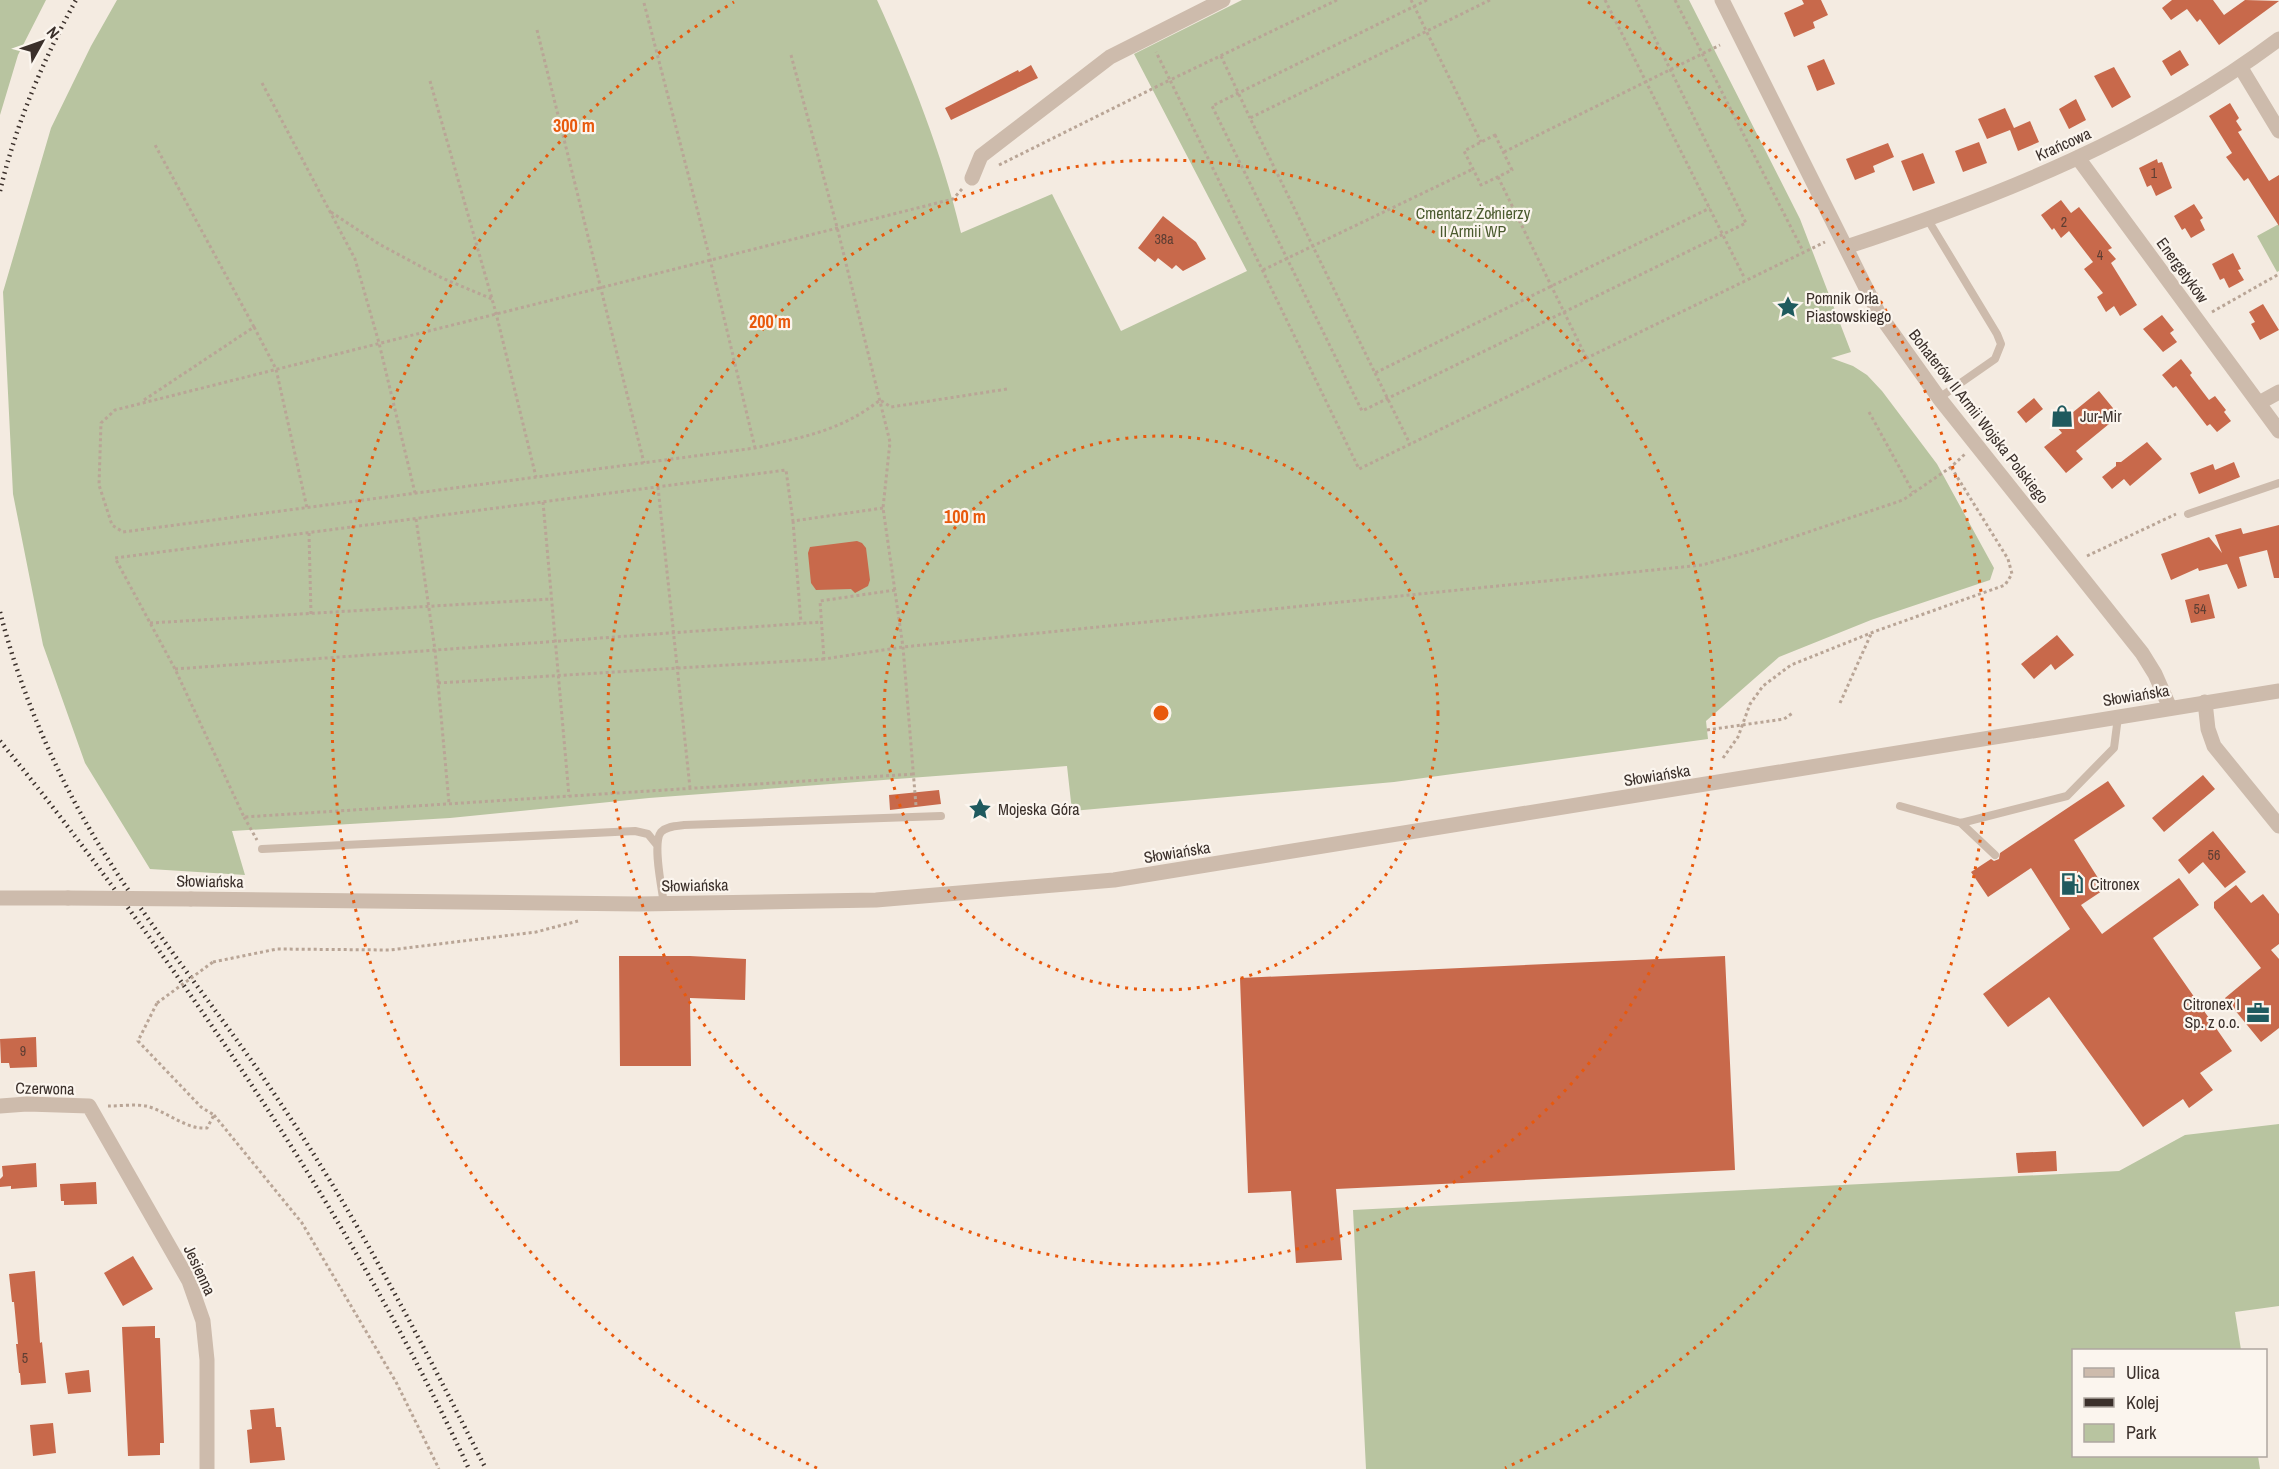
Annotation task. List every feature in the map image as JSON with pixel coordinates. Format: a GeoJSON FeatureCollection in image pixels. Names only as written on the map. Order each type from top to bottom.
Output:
{"type":"FeatureCollection","features":[{"type":"Feature","properties":{"kind":"street"},"geometry":{"type":"LineString","coordinates":[[972,178],[981,156],[1110,57],[1223,0]]}},
{"type":"Feature","properties":{"kind":"street","name":"Bohaterów II Armii Wojska Polskiego"},"geometry":{"type":"LineString","coordinates":[[1722,0],[1879,314],[1939,398],[2142,653],[2155,674],[2170,708]]}},
{"type":"Feature","properties":{"kind":"street","name":"Krańcowa"},"geometry":{"type":"LineString","coordinates":[[1843,241],[1928,220],[2078,158],[2183,104],[2241,68],[2279,39]]}},
{"type":"Feature","properties":{"kind":"street"},"geometry":{"type":"LineString","coordinates":[[2241,68],[2279,131]]}},
{"type":"Feature","properties":{"kind":"street","name":"Energetyków"},"geometry":{"type":"LineString","coordinates":[[2078,158],[2279,431]]}},
{"type":"Feature","properties":{"kind":"street"},"geometry":{"type":"LineString","coordinates":[[2259,403],[2279,392]]}},
{"type":"Feature","properties":{"kind":"street","name":"Słowiańska"},"geometry":{"type":"LineString","coordinates":[[0,898],[664,904],[876,900],[1114,880],[2279,691]]}},
{"type":"Feature","properties":{"kind":"street"},"geometry":{"type":"LineString","coordinates":[[2205,702],[2208,729],[2214,746],[2279,826]]}},
{"type":"Feature","properties":{"kind":"street","name":"Czerwona"},"geometry":{"type":"LineString","coordinates":[[0,1106],[27,1104],[89,1106]]}},
{"type":"Feature","properties":{"kind":"street","name":"Jesienna"},"geometry":{"type":"LineString","coordinates":[[89,1106],[189,1281],[203,1321],[207,1360],[207,1469]]}},
{"type":"Feature","properties":{"kind":"lane"},"geometry":{"type":"LineString","coordinates":[[1928,220],[2001,344],[1995,359],[1939,398]]}},
{"type":"Feature","properties":{"kind":"lane"},"geometry":{"type":"LineString","coordinates":[[2188,514],[2279,483]]}},
{"type":"Feature","properties":{"kind":"lane"},"geometry":{"type":"LineString","coordinates":[[1960,823],[2067,796],[2114,748],[2118,716]]}},
{"type":"Feature","properties":{"kind":"lane"},"geometry":{"type":"LineString","coordinates":[[1900,806],[1960,823],[1995,855]]}},
{"type":"Feature","properties":{"kind":"lane"},"geometry":{"type":"LineString","coordinates":[[664,904],[657,845],[659,834],[667,827],[941,816]]}},
{"type":"Feature","properties":{"kind":"lane"},"geometry":{"type":"LineString","coordinates":[[262,849],[635,831],[648,834],[657,845]]}},
{"type":"Feature","properties":{"kind":"path"},"geometry":{"type":"LineString","coordinates":[[880,400],[848,422],[806,437],[755,448],[123,532],[112,525],[99,485],[101,423],[115,410],[953,199],[972,178],[1336,0]]}},
{"type":"Feature","properties":{"kind":"path"},"geometry":{"type":"LineString","coordinates":[[1411,0],[1481,142]]}},
{"type":"Feature","properties":{"kind":"path"},"geometry":{"type":"LineString","coordinates":[[1427,0],[1212,106],[1362,411],[1746,223],[1636,0]]}},
{"type":"Feature","properties":{"kind":"path"},"geometry":{"type":"LineString","coordinates":[[1250,118],[1490,0]]}},
{"type":"Feature","properties":{"kind":"path"},"geometry":{"type":"LineString","coordinates":[[1605,0],[1745,279]]}},
{"type":"Feature","properties":{"kind":"path"},"geometry":{"type":"LineString","coordinates":[[1675,0],[1803,251]]}},
{"type":"Feature","properties":{"kind":"path"},"geometry":{"type":"LineString","coordinates":[[644,3],[710,259],[755,448]]}},
{"type":"Feature","properties":{"kind":"path"},"geometry":{"type":"LineString","coordinates":[[537,30],[644,463]]}},
{"type":"Feature","properties":{"kind":"path"},"geometry":{"type":"LineString","coordinates":[[1149,38],[1359,469],[1803,251],[1843,241]]}},
{"type":"Feature","properties":{"kind":"path"},"geometry":{"type":"LineString","coordinates":[[1504,152],[1720,45]]}},
{"type":"Feature","properties":{"kind":"path"},"geometry":{"type":"LineString","coordinates":[[790,55],[837,227],[890,442],[883,508],[903,647],[917,817]]}},
{"type":"Feature","properties":{"kind":"path"},"geometry":{"type":"LineString","coordinates":[[1221,56],[1410,444]]}},
{"type":"Feature","properties":{"kind":"path"},"geometry":{"type":"LineString","coordinates":[[430,81],[496,313],[536,477]]}},
{"type":"Feature","properties":{"kind":"path"},"geometry":{"type":"LineString","coordinates":[[262,83],[355,259],[379,343],[415,493]]}},
{"type":"Feature","properties":{"kind":"path"},"geometry":{"type":"LineString","coordinates":[[1495,135],[1512,170],[1481,185],[1464,151],[1481,142],[1495,135]]}},
{"type":"Feature","properties":{"kind":"path"},"geometry":{"type":"LineString","coordinates":[[154,143],[276,369],[307,508]]}},
{"type":"Feature","properties":{"kind":"path"},"geometry":{"type":"LineString","coordinates":[[1263,270],[1473,169]]}},
{"type":"Feature","properties":{"kind":"path"},"geometry":{"type":"LineString","coordinates":[[1498,177],[1586,357]]}},
{"type":"Feature","properties":{"kind":"path"},"geometry":{"type":"LineString","coordinates":[[1375,373],[1710,208]]}},
{"type":"Feature","properties":{"kind":"path"},"geometry":{"type":"LineString","coordinates":[[329,210],[379,244],[441,278],[492,299]]}},
{"type":"Feature","properties":{"kind":"path"},"geometry":{"type":"LineString","coordinates":[[2198,320],[2279,274]]}},
{"type":"Feature","properties":{"kind":"path"},"geometry":{"type":"LineString","coordinates":[[140,403],[254,327]]}},
{"type":"Feature","properties":{"kind":"path"},"geometry":{"type":"LineString","coordinates":[[880,400],[891,407],[1007,389]]}},
{"type":"Feature","properties":{"kind":"path"},"geometry":{"type":"LineString","coordinates":[[1869,412],[1913,492]]}},
{"type":"Feature","properties":{"kind":"path"},"geometry":{"type":"LineString","coordinates":[[438,683],[824,659],[903,647],[1702,565],[1755,550],[1903,500],[1951,467],[1975,444]]}},
{"type":"Feature","properties":{"kind":"path"},"geometry":{"type":"LineString","coordinates":[[1723,758],[1738,737],[1750,704],[1763,686],[1791,665],[1872,632],[2005,585],[2012,574],[2007,559],[1951,467]]}},
{"type":"Feature","properties":{"kind":"path"},"geometry":{"type":"LineString","coordinates":[[262,849],[244,817],[175,669],[115,558],[786,470],[793,521],[801,623]]}},
{"type":"Feature","properties":{"kind":"path"},"geometry":{"type":"LineString","coordinates":[[658,487],[690,788]]}},
{"type":"Feature","properties":{"kind":"path"},"geometry":{"type":"LineString","coordinates":[[543,502],[568,796]]}},
{"type":"Feature","properties":{"kind":"path"},"geometry":{"type":"LineString","coordinates":[[793,521],[883,508]]}},
{"type":"Feature","properties":{"kind":"path"},"geometry":{"type":"LineString","coordinates":[[2083,558],[2185,509],[2188,514]]}},
{"type":"Feature","properties":{"kind":"path"},"geometry":{"type":"LineString","coordinates":[[416,519],[435,650],[449,803]]}},
{"type":"Feature","properties":{"kind":"path"},"geometry":{"type":"LineString","coordinates":[[309,533],[311,614]]}},
{"type":"Feature","properties":{"kind":"path"},"geometry":{"type":"LineString","coordinates":[[824,659],[820,601],[895,590]]}},
{"type":"Feature","properties":{"kind":"path"},"geometry":{"type":"LineString","coordinates":[[150,623],[551,599]]}},
{"type":"Feature","properties":{"kind":"path"},"geometry":{"type":"LineString","coordinates":[[175,669],[821,622]]}},
{"type":"Feature","properties":{"kind":"path"},"geometry":{"type":"LineString","coordinates":[[1840,703],[1872,632]]}},
{"type":"Feature","properties":{"kind":"path"},"geometry":{"type":"LineString","coordinates":[[1707,730],[1784,719],[1794,712]]}},
{"type":"Feature","properties":{"kind":"path"},"geometry":{"type":"LineString","coordinates":[[244,817],[914,774]]}},
{"type":"Feature","properties":{"kind":"path"},"geometry":{"type":"LineString","coordinates":[[439,1469],[396,1382],[302,1223],[214,1115],[201,1107],[138,1041],[157,1003],[213,962],[277,949],[390,950],[536,932],[585,919],[600,903]]}},
{"type":"Feature","properties":{"kind":"path"},"geometry":{"type":"LineString","coordinates":[[89,1106],[146,1106],[188,1124],[196,1130],[207,1128],[214,1115]]}},
{"type":"Feature","properties":{"kind":"green space"},"geometry":{"type":"Polygon","coordinates":[[[0,0],[46,0],[18,55],[0,115],[0,0]]]}},
{"type":"Feature","properties":{"kind":"green space","name":"Cmentarz Żołnierzy II Armii WP"},"geometry":{"type":"Polygon","coordinates":[[[117,0],[877,0],[925,115],[945,173],[961,233],[1052,194],[1121,331],[1247,271],[1134,54],[1242,0],[1689,0],[1800,219],[1851,352],[1831,358],[1853,366],[1867,375],[1882,391],[1937,464],[1994,568],[1990,580],[1871,620],[1779,657],[1706,721],[1708,739],[1394,782],[1072,811],[1067,766],[649,798],[450,818],[232,831],[245,875],[150,869],[85,763],[43,645],[13,494],[3,292],[51,128],[91,46],[117,0]]]}},
{"type":"Feature","properties":{"kind":"green space"},"geometry":{"type":"Polygon","coordinates":[[[2279,224],[2279,271],[2277,272],[2257,236],[2279,224]]]}},
{"type":"Feature","properties":{"kind":"green space"},"geometry":{"type":"Polygon","coordinates":[[[2279,1124],[2279,1306],[2235,1312],[2241,1349],[2072,1349],[2072,1457],[2258,1457],[2260,1469],[1366,1469],[1353,1210],[2119,1171],[2185,1135],[2279,1124]]]}},
{"type":"Feature","properties":{"kind":"building"},"geometry":{"type":"Polygon","coordinates":[[[1802,0],[1821,0],[1828,15],[1813,22],[1815,28],[1794,37],[1784,13],[1804,4],[1802,0]]]}},
{"type":"Feature","properties":{"kind":"building"},"geometry":{"type":"Polygon","coordinates":[[[2172,0],[2213,0],[2224,15],[2245,0],[2279,1],[2219,45],[2200,19],[2197,22],[2187,9],[2171,20],[2162,8],[2172,0]]]}},
{"type":"Feature","properties":{"kind":"building"},"geometry":{"type":"Polygon","coordinates":[[[2180,50],[2189,65],[2171,76],[2162,61],[2180,50]]]}},
{"type":"Feature","properties":{"kind":"building"},"geometry":{"type":"Polygon","coordinates":[[[1824,59],[1835,84],[1817,91],[1807,66],[1824,59]]]}},
{"type":"Feature","properties":{"kind":"building"},"geometry":{"type":"Polygon","coordinates":[[[1031,65],[1038,78],[951,120],[945,108],[1031,65]]]}},
{"type":"Feature","properties":{"kind":"building"},"geometry":{"type":"Polygon","coordinates":[[[2114,67],[2131,97],[2112,108],[2094,76],[2114,67]]]}},
{"type":"Feature","properties":{"kind":"building"},"geometry":{"type":"Polygon","coordinates":[[[2076,99],[2086,120],[2069,129],[2059,109],[2076,99]]]}},
{"type":"Feature","properties":{"kind":"building"},"geometry":{"type":"Polygon","coordinates":[[[2230,103],[2239,118],[2236,121],[2242,130],[2238,132],[2269,181],[2279,175],[2279,226],[2248,178],[2244,181],[2226,157],[2232,153],[2209,116],[2230,103]]]}},
{"type":"Feature","properties":{"kind":"building"},"geometry":{"type":"Polygon","coordinates":[[[2005,108],[2014,128],[2030,121],[2039,142],[2018,151],[2010,130],[1987,139],[1978,119],[2005,108]]]}},
{"type":"Feature","properties":{"kind":"building"},"geometry":{"type":"Polygon","coordinates":[[[1979,142],[1987,163],[1963,172],[1955,151],[1979,142]]]}},
{"type":"Feature","properties":{"kind":"building"},"geometry":{"type":"Polygon","coordinates":[[[1888,143],[1894,157],[1873,166],[1875,172],[1855,180],[1846,159],[1888,143]]]}},
{"type":"Feature","properties":{"kind":"building"},"geometry":{"type":"Polygon","coordinates":[[[1923,153],[1935,183],[1913,191],[1901,161],[1923,153]]]}},
{"type":"Feature","properties":{"kind":"building"},"geometry":{"type":"Polygon","coordinates":[[[2157,159],[2158,163],[2162,162],[2172,188],[2156,196],[2151,185],[2147,187],[2139,168],[2157,159]]]}},
{"type":"Feature","properties":{"kind":"building"},"geometry":{"type":"Polygon","coordinates":[[[2061,200],[2071,213],[2079,207],[2112,248],[2108,250],[2116,259],[2111,263],[2137,305],[2120,316],[2114,306],[2106,312],[2097,297],[2103,293],[2084,269],[2093,262],[2069,231],[2061,238],[2041,215],[2061,200]]]}},
{"type":"Feature","properties":{"kind":"building"},"geometry":{"type":"Polygon","coordinates":[[[2194,204],[2203,218],[2200,220],[2205,230],[2191,238],[2185,228],[2182,230],[2174,216],[2194,204]]]}},
{"type":"Feature","properties":{"kind":"building"},"geometry":{"type":"Polygon","coordinates":[[[1163,216],[1196,242],[1206,259],[1183,271],[1176,265],[1172,269],[1158,258],[1155,262],[1138,248],[1163,216]]]}},
{"type":"Feature","properties":{"kind":"building"},"geometry":{"type":"Polygon","coordinates":[[[2233,253],[2244,280],[2229,288],[2224,278],[2220,280],[2212,264],[2233,253]]]}},
{"type":"Feature","properties":{"kind":"building"},"geometry":{"type":"Polygon","coordinates":[[[2263,304],[2279,330],[2260,340],[2251,324],[2255,322],[2249,312],[2263,304]]]}},
{"type":"Feature","properties":{"kind":"building"},"geometry":{"type":"Polygon","coordinates":[[[2162,315],[2174,330],[2170,333],[2177,342],[2163,352],[2143,329],[2162,315]]]}},
{"type":"Feature","properties":{"kind":"building"},"geometry":{"type":"Polygon","coordinates":[[[2181,359],[2209,400],[2215,396],[2226,410],[2224,412],[2231,421],[2217,432],[2210,424],[2207,426],[2176,386],[2173,388],[2162,375],[2181,359]]]}},
{"type":"Feature","properties":{"kind":"building"},"geometry":{"type":"Polygon","coordinates":[[[2099,391],[2117,413],[2107,421],[2109,424],[2076,451],[2083,459],[2066,473],[2044,447],[2062,433],[2056,426],[2099,391]]]}},
{"type":"Feature","properties":{"kind":"building"},"geometry":{"type":"Polygon","coordinates":[[[2034,398],[2043,409],[2026,423],[2017,412],[2034,398]]]}},
{"type":"Feature","properties":{"kind":"building"},"geometry":{"type":"Polygon","coordinates":[[[2147,442],[2162,459],[2130,486],[2124,479],[2112,489],[2102,477],[2116,466],[2116,462],[2121,462],[2147,442]]]}},
{"type":"Feature","properties":{"kind":"building"},"geometry":{"type":"Polygon","coordinates":[[[2234,462],[2240,477],[2199,494],[2190,473],[2213,464],[2215,470],[2234,462]]]}},
{"type":"Feature","properties":{"kind":"building"},"geometry":{"type":"Polygon","coordinates":[[[2279,525],[2279,578],[2274,578],[2267,550],[2239,557],[2247,586],[2238,589],[2227,564],[2199,571],[2198,568],[2171,580],[2161,554],[2209,537],[2222,553],[2215,535],[2241,528],[2243,534],[2279,525]]]}},
{"type":"Feature","properties":{"kind":"building"},"geometry":{"type":"Polygon","coordinates":[[[857,541],[866,548],[870,580],[868,586],[855,593],[851,589],[816,590],[811,583],[808,553],[810,547],[857,541]]]}},
{"type":"Feature","properties":{"kind":"building"},"geometry":{"type":"Polygon","coordinates":[[[2209,594],[2215,618],[2191,623],[2185,600],[2209,594]]]}},
{"type":"Feature","properties":{"kind":"building"},"geometry":{"type":"Polygon","coordinates":[[[2057,635],[2074,655],[2055,670],[2051,664],[2034,679],[2021,664],[2057,635]]]}},
{"type":"Feature","properties":{"kind":"building"},"geometry":{"type":"Polygon","coordinates":[[[2203,775],[2215,789],[2164,832],[2152,818],[2203,775]]]}},
{"type":"Feature","properties":{"kind":"building"},"geometry":{"type":"Polygon","coordinates":[[[2108,781],[2125,806],[2074,840],[2105,889],[2081,905],[2102,934],[2179,878],[2199,905],[2153,938],[2232,1051],[2200,1073],[2213,1090],[2189,1108],[2183,1099],[2143,1127],[2049,997],[2008,1027],[1983,994],[2070,929],[2031,868],[1988,897],[1971,872],[1991,859],[1994,861],[1999,859],[2000,853],[2108,781]]]}},
{"type":"Feature","properties":{"kind":"building"},"geometry":{"type":"Polygon","coordinates":[[[939,790],[941,804],[890,810],[889,795],[939,790]]]}},
{"type":"Feature","properties":{"kind":"building"},"geometry":{"type":"Polygon","coordinates":[[[2213,831],[2246,872],[2225,888],[2203,862],[2189,874],[2178,860],[2213,831]]]}},
{"type":"Feature","properties":{"kind":"building"},"geometry":{"type":"Polygon","coordinates":[[[2236,885],[2251,903],[2263,894],[2279,914],[2279,944],[2271,950],[2279,959],[2279,1028],[2261,1042],[2225,998],[2261,968],[2214,908],[2214,902],[2236,885]]]}},
{"type":"Feature","properties":{"kind":"building"},"geometry":{"type":"Polygon","coordinates":[[[619,956],[746,959],[745,1000],[690,998],[691,1066],[620,1066],[619,956]]]}},
{"type":"Feature","properties":{"kind":"building"},"geometry":{"type":"Polygon","coordinates":[[[1725,956],[1735,1170],[1336,1189],[1342,1260],[1296,1263],[1291,1191],[1248,1193],[1240,978],[1725,956]]]}},
{"type":"Feature","properties":{"kind":"building"},"geometry":{"type":"Polygon","coordinates":[[[36,1037],[37,1067],[10,1068],[9,1063],[1,1063],[0,1039],[36,1037]]]}},
{"type":"Feature","properties":{"kind":"building"},"geometry":{"type":"Polygon","coordinates":[[[2056,1151],[2057,1171],[2018,1173],[2016,1153],[2056,1151]]]}},
{"type":"Feature","properties":{"kind":"building"},"geometry":{"type":"Polygon","coordinates":[[[36,1163],[37,1187],[11,1189],[11,1186],[0,1187],[0,1179],[3,1176],[2,1166],[36,1163]]]}},
{"type":"Feature","properties":{"kind":"building"},"geometry":{"type":"Polygon","coordinates":[[[96,1182],[97,1204],[64,1205],[64,1201],[61,1201],[60,1184],[96,1182]]]}},
{"type":"Feature","properties":{"kind":"building"},"geometry":{"type":"Polygon","coordinates":[[[133,1256],[153,1289],[123,1306],[104,1273],[133,1256]]]}},
{"type":"Feature","properties":{"kind":"building"},"geometry":{"type":"Polygon","coordinates":[[[35,1271],[40,1343],[42,1342],[46,1383],[21,1385],[14,1302],[12,1302],[9,1274],[35,1271]]]}},
{"type":"Feature","properties":{"kind":"building"},"geometry":{"type":"Polygon","coordinates":[[[155,1326],[155,1338],[160,1338],[164,1443],[160,1443],[160,1455],[128,1456],[122,1327],[155,1326]]]}},
{"type":"Feature","properties":{"kind":"building"},"geometry":{"type":"Polygon","coordinates":[[[89,1370],[91,1392],[68,1394],[65,1373],[89,1370]]]}},
{"type":"Feature","properties":{"kind":"building"},"geometry":{"type":"Polygon","coordinates":[[[274,1408],[276,1427],[281,1427],[285,1460],[250,1463],[247,1430],[252,1429],[250,1410],[274,1408]]]}},
{"type":"Feature","properties":{"kind":"building"},"geometry":{"type":"Polygon","coordinates":[[[53,1423],[56,1453],[33,1456],[30,1425],[53,1423]]]}},
{"type":"Feature","properties":{"kind":"railway"},"geometry":{"type":"LineString","coordinates":[[0,191],[22,117],[52,46],[76,0]]}},
{"type":"Feature","properties":{"kind":"railway"},"geometry":{"type":"LineString","coordinates":[[0,612],[30,706],[57,767],[87,825],[168,947],[258,1069],[336,1190],[388,1282],[486,1469]]}},
{"type":"Feature","properties":{"kind":"railway"},"geometry":{"type":"LineString","coordinates":[[0,741],[108,880],[253,1087],[331,1210],[368,1274],[437,1403],[469,1469]]}},
{"type":"Feature","properties":{"kind":"place","name":"Pomnik Orła Piastowskiego"},"geometry":{"type":"Point","coordinates":[1788,307]}},
{"type":"Feature","properties":{"kind":"place","name":"Jur-Mir"},"geometry":{"type":"Point","coordinates":[2062,416]}},
{"type":"Feature","properties":{"kind":"place","name":"Mojeska Góra"},"geometry":{"type":"Point","coordinates":[980,809]}},
{"type":"Feature","properties":{"kind":"place","name":"Citronex"},"geometry":{"type":"Point","coordinates":[2072,884]}},
{"type":"Feature","properties":{"kind":"place","name":"Citronex I Sp. z o.o."},"geometry":{"type":"Point","coordinates":[2258,1013]}}]}
